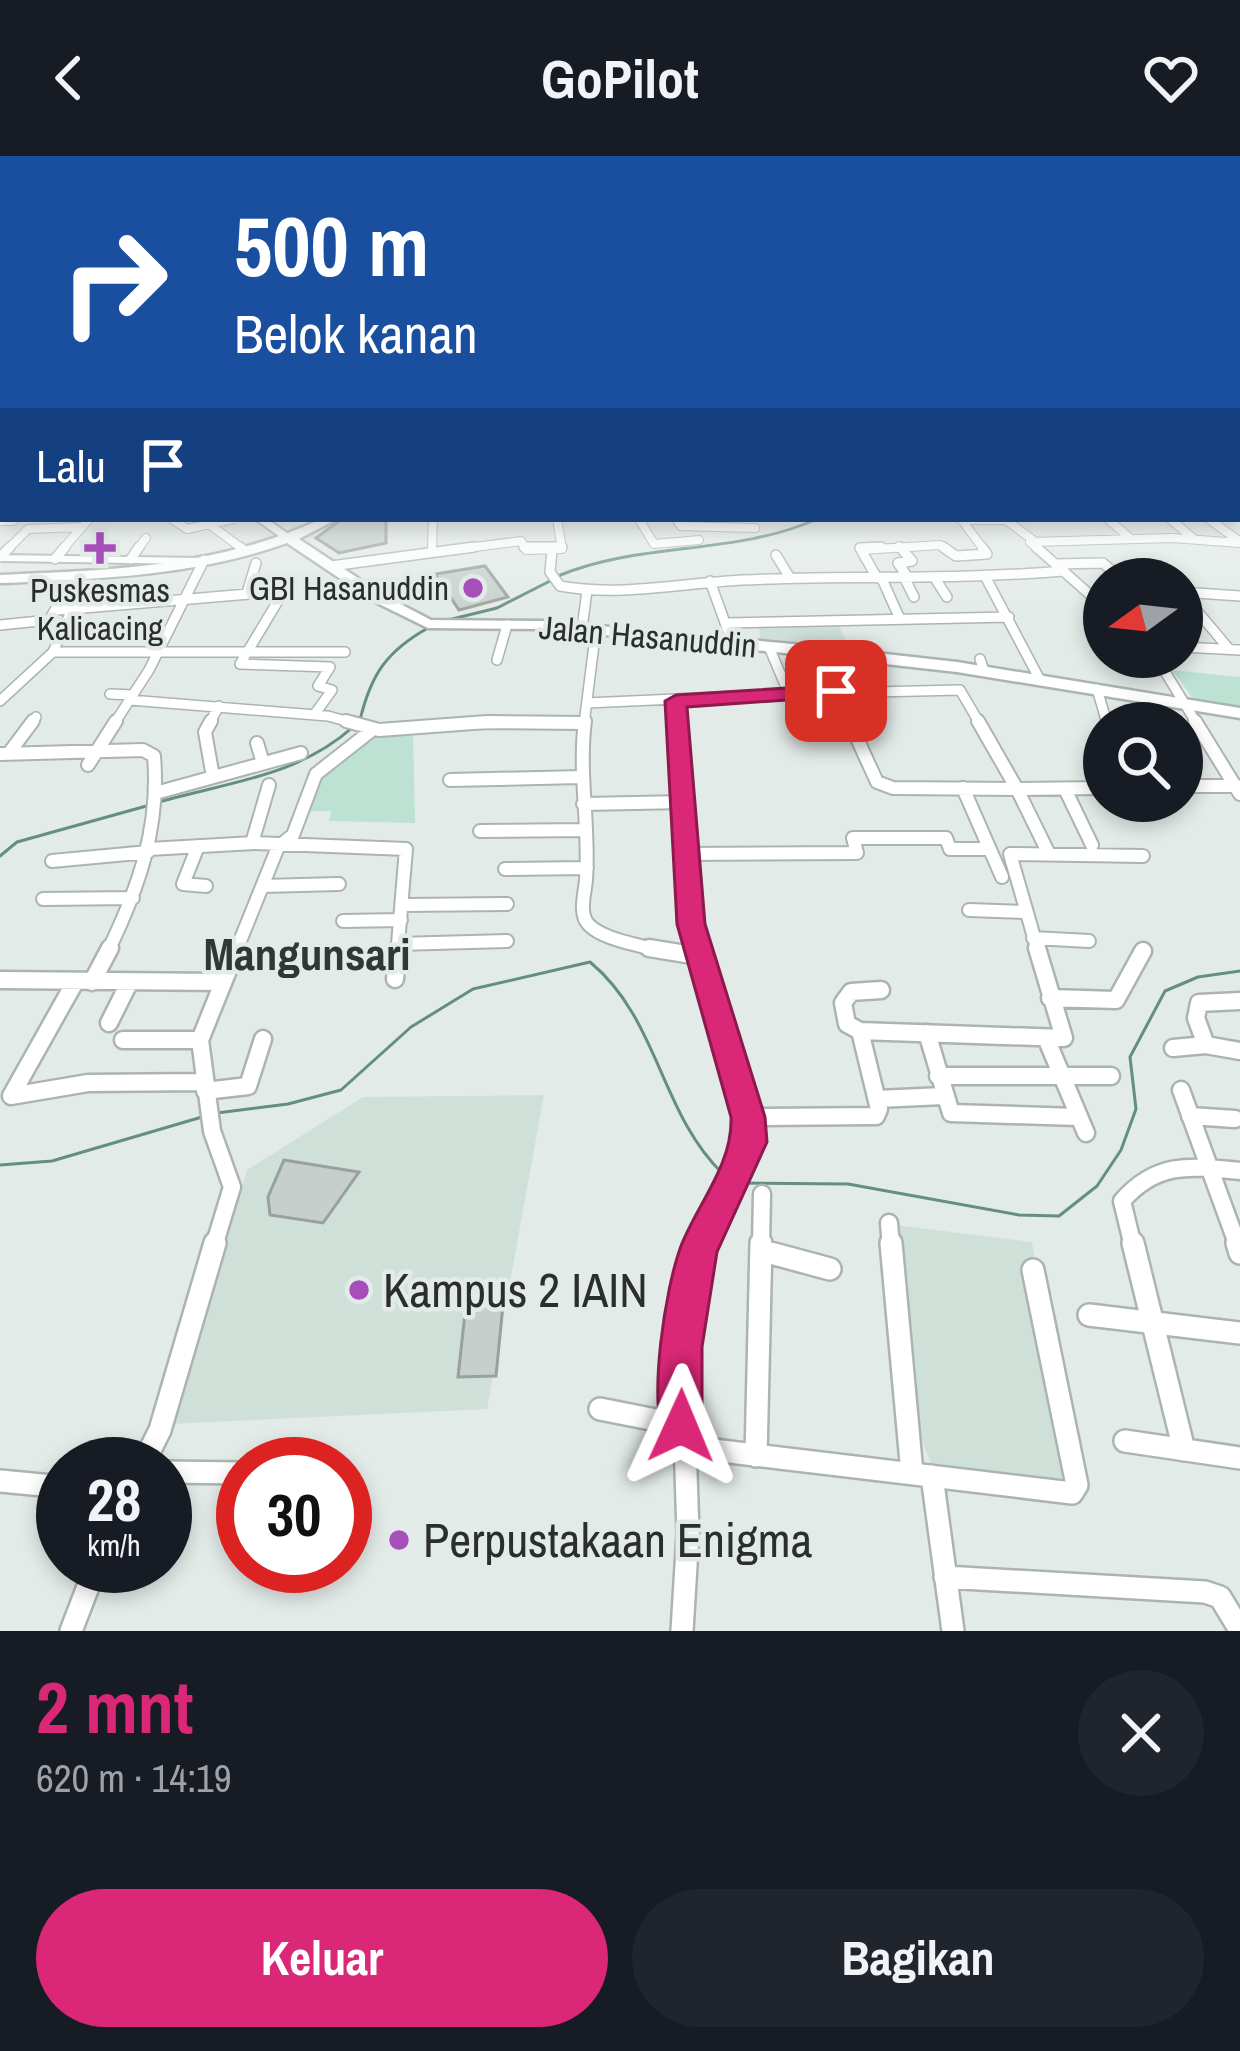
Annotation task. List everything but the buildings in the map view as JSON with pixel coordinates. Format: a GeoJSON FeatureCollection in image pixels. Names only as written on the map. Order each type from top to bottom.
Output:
{"type":"FeatureCollection","features":[{"type":"Feature","properties":{"kind":"main road"},"geometry":{"type":"LineString","coordinates":[[0,579],[251,557],[324,522]]}},
{"type":"Feature","properties":{"kind":"main road","name":"Jalan Hasanuddin"},"geometry":{"type":"LineString","coordinates":[[292,540],[410,617],[435,625],[589,628],[957,667],[982,665],[1040,680],[1172,702]]}},
{"type":"Feature","properties":{"kind":"main road","name":"Jalan Hasanuddin"},"geometry":{"type":"LineString","coordinates":[[1203,707],[1240,713]]}},
{"type":"Feature","properties":{"kind":"street"},"geometry":{"type":"LineString","coordinates":[[176,522],[187,529],[219,522]]}},
{"type":"Feature","properties":{"kind":"street"},"geometry":{"type":"LineString","coordinates":[[265,522],[292,540]]}},
{"type":"Feature","properties":{"kind":"street"},"geometry":{"type":"LineString","coordinates":[[432,549],[433,522]]}},
{"type":"Feature","properties":{"kind":"street"},"geometry":{"type":"LineString","coordinates":[[331,566],[522,539],[526,550],[562,549],[558,522]]}},
{"type":"Feature","properties":{"kind":"street"},"geometry":{"type":"LineString","coordinates":[[641,522],[654,544],[699,540]]}},
{"type":"Feature","properties":{"kind":"street"},"geometry":{"type":"LineString","coordinates":[[678,522],[697,530],[739,524],[755,528]]}},
{"type":"Feature","properties":{"kind":"street"},"geometry":{"type":"LineString","coordinates":[[900,619],[860,548],[942,545],[956,556],[987,554],[963,522]]}},
{"type":"Feature","properties":{"kind":"street"},"geometry":{"type":"LineString","coordinates":[[1009,522],[1034,540],[1240,542]]}},
{"type":"Feature","properties":{"kind":"street"},"geometry":{"type":"LineString","coordinates":[[1111,522],[1131,539]]}},
{"type":"Feature","properties":{"kind":"street"},"geometry":{"type":"LineString","coordinates":[[1174,522],[1193,538]]}},
{"type":"Feature","properties":{"kind":"street"},"geometry":{"type":"LineString","coordinates":[[1213,522],[1240,542]]}},
{"type":"Feature","properties":{"kind":"street"},"geometry":{"type":"LineString","coordinates":[[0,557],[29,528],[85,523]]}},
{"type":"Feature","properties":{"kind":"street"},"geometry":{"type":"LineString","coordinates":[[56,559],[85,523]]}},
{"type":"Feature","properties":{"kind":"street"},"geometry":{"type":"LineString","coordinates":[[209,524],[251,557],[247,593]]}},
{"type":"Feature","properties":{"kind":"street"},"geometry":{"type":"LineString","coordinates":[[131,560],[146,538]]}},
{"type":"Feature","properties":{"kind":"street"},"geometry":{"type":"LineString","coordinates":[[1034,540],[1031,545],[1083,588]]}},
{"type":"Feature","properties":{"kind":"street"},"geometry":{"type":"LineString","coordinates":[[899,546],[912,561],[898,563],[914,597]]}},
{"type":"Feature","properties":{"kind":"street"},"geometry":{"type":"LineString","coordinates":[[552,550],[553,578],[568,590],[587,591],[790,578],[986,578],[1083,564]]}},
{"type":"Feature","properties":{"kind":"street"},"geometry":{"type":"LineString","coordinates":[[776,555],[790,578]]}},
{"type":"Feature","properties":{"kind":"street"},"geometry":{"type":"LineString","coordinates":[[0,557],[159,564]]}},
{"type":"Feature","properties":{"kind":"street"},"geometry":{"type":"LineString","coordinates":[[88,765],[160,649],[202,560]]}},
{"type":"Feature","properties":{"kind":"street"},"geometry":{"type":"LineString","coordinates":[[0,637],[5,625],[47,620],[75,576]]}},
{"type":"Feature","properties":{"kind":"street"},"geometry":{"type":"LineString","coordinates":[[986,578],[1040,680]]}},
{"type":"Feature","properties":{"kind":"street"},"geometry":{"type":"LineString","coordinates":[[936,580],[946,598]]}},
{"type":"Feature","properties":{"kind":"street"},"geometry":{"type":"LineString","coordinates":[[710,581],[732,642]]}},
{"type":"Feature","properties":{"kind":"street"},"geometry":{"type":"LineString","coordinates":[[56,610],[284,591],[240,664],[330,668],[318,686],[332,690],[314,715]]}},
{"type":"Feature","properties":{"kind":"street"},"geometry":{"type":"LineString","coordinates":[[587,591],[591,681],[581,777],[587,868],[584,916],[590,927],[666,952],[698,956]]}},
{"type":"Feature","properties":{"kind":"street"},"geometry":{"type":"LineString","coordinates":[[1203,594],[1240,596]]}},
{"type":"Feature","properties":{"kind":"street"},"geometry":{"type":"LineString","coordinates":[[0,700],[53,652],[72,609]]}},
{"type":"Feature","properties":{"kind":"street"},"geometry":{"type":"LineString","coordinates":[[1203,616],[1234,650]]}},
{"type":"Feature","properties":{"kind":"street"},"geometry":{"type":"LineString","coordinates":[[727,623],[1009,617]]}},
{"type":"Feature","properties":{"kind":"street"},"geometry":{"type":"LineString","coordinates":[[497,660],[507,625]]}},
{"type":"Feature","properties":{"kind":"street"},"geometry":{"type":"LineString","coordinates":[[769,646],[782,698]]}},
{"type":"Feature","properties":{"kind":"street"},"geometry":{"type":"LineString","coordinates":[[1203,648],[1234,650]]}},
{"type":"Feature","properties":{"kind":"street"},"geometry":{"type":"LineString","coordinates":[[53,652],[346,652]]}},
{"type":"Feature","properties":{"kind":"street"},"geometry":{"type":"LineString","coordinates":[[957,667],[960,690],[1049,854]]}},
{"type":"Feature","properties":{"kind":"street"},"geometry":{"type":"LineString","coordinates":[[574,680],[591,681]]}},
{"type":"Feature","properties":{"kind":"street"},"geometry":{"type":"LineString","coordinates":[[1097,689],[1101,702]]}},
{"type":"Feature","properties":{"kind":"street"},"geometry":{"type":"LineString","coordinates":[[587,703],[960,690]]}},
{"type":"Feature","properties":{"kind":"street"},"geometry":{"type":"LineString","coordinates":[[836,691],[877,782],[893,788],[1083,789]]}},
{"type":"Feature","properties":{"kind":"street"},"geometry":{"type":"LineString","coordinates":[[110,694],[314,715],[360,725],[584,723]]}},
{"type":"Feature","properties":{"kind":"street"},"geometry":{"type":"LineString","coordinates":[[676,701],[698,956],[748,1117],[749,1142],[698,1252],[687,1300],[681,1436],[688,1536],[682,1631]]}},
{"type":"Feature","properties":{"kind":"street"},"geometry":{"type":"LineString","coordinates":[[213,777],[205,732],[219,706]]}},
{"type":"Feature","properties":{"kind":"street"},"geometry":{"type":"LineString","coordinates":[[4,753],[36,717]]}},
{"type":"Feature","properties":{"kind":"street"},"geometry":{"type":"LineString","coordinates":[[156,1437],[232,1187],[212,1131],[200,1040],[278,847],[293,835],[316,775],[360,725]]}},
{"type":"Feature","properties":{"kind":"street"},"geometry":{"type":"LineString","coordinates":[[1203,734],[1238,788]]}},
{"type":"Feature","properties":{"kind":"street"},"geometry":{"type":"LineString","coordinates":[[257,743],[263,763]]}},
{"type":"Feature","properties":{"kind":"street"},"geometry":{"type":"LineString","coordinates":[[4,753],[152,752],[159,798],[133,898],[11,1096],[88,1083],[206,1092],[248,1086],[262,1040]]}},
{"type":"Feature","properties":{"kind":"street"},"geometry":{"type":"LineString","coordinates":[[159,798],[213,777],[301,753]]}},
{"type":"Feature","properties":{"kind":"street"},"geometry":{"type":"LineString","coordinates":[[450,780],[581,777]]}},
{"type":"Feature","properties":{"kind":"street"},"geometry":{"type":"LineString","coordinates":[[252,843],[269,785]]}},
{"type":"Feature","properties":{"kind":"street"},"geometry":{"type":"LineString","coordinates":[[1203,787],[1238,788]]}},
{"type":"Feature","properties":{"kind":"street"},"geometry":{"type":"LineString","coordinates":[[963,788],[1002,877]]}},
{"type":"Feature","properties":{"kind":"street"},"geometry":{"type":"LineString","coordinates":[[1064,789],[1092,845]]}},
{"type":"Feature","properties":{"kind":"street"},"geometry":{"type":"LineString","coordinates":[[583,804],[685,802]]}},
{"type":"Feature","properties":{"kind":"street"},"geometry":{"type":"LineString","coordinates":[[480,831],[585,830]]}},
{"type":"Feature","properties":{"kind":"street"},"geometry":{"type":"LineString","coordinates":[[686,854],[857,853],[853,838],[946,838],[950,849],[990,849]]}},
{"type":"Feature","properties":{"kind":"street"},"geometry":{"type":"LineString","coordinates":[[52,861],[252,843],[406,849],[395,980]]}},
{"type":"Feature","properties":{"kind":"street"},"geometry":{"type":"LineString","coordinates":[[197,846],[183,884],[206,886]]}},
{"type":"Feature","properties":{"kind":"street"},"geometry":{"type":"LineString","coordinates":[[881,990],[856,991],[844,998],[847,1024],[860,1031],[1064,1038],[1010,854],[1143,856]]}},
{"type":"Feature","properties":{"kind":"street"},"geometry":{"type":"LineString","coordinates":[[505,868],[587,868]]}},
{"type":"Feature","properties":{"kind":"street"},"geometry":{"type":"LineString","coordinates":[[263,886],[339,884]]}},
{"type":"Feature","properties":{"kind":"street"},"geometry":{"type":"LineString","coordinates":[[43,899],[133,898]]}},
{"type":"Feature","properties":{"kind":"street"},"geometry":{"type":"LineString","coordinates":[[343,921],[507,904]]}},
{"type":"Feature","properties":{"kind":"street"},"geometry":{"type":"LineString","coordinates":[[969,910],[1025,912]]}},
{"type":"Feature","properties":{"kind":"street"},"geometry":{"type":"LineString","coordinates":[[1033,938],[1089,941]]}},
{"type":"Feature","properties":{"kind":"street"},"geometry":{"type":"LineString","coordinates":[[398,944],[507,941]]}},
{"type":"Feature","properties":{"kind":"street"},"geometry":{"type":"LineString","coordinates":[[1050,998],[1116,1000],[1143,951]]}},
{"type":"Feature","properties":{"kind":"street"},"geometry":{"type":"LineString","coordinates":[[0,980],[222,982]]}},
{"type":"Feature","properties":{"kind":"street"},"geometry":{"type":"LineString","coordinates":[[109,1023],[129,983]]}},
{"type":"Feature","properties":{"kind":"street"},"geometry":{"type":"LineString","coordinates":[[1206,1045],[1196,1018],[1199,1003],[1240,1001]]}},
{"type":"Feature","properties":{"kind":"street"},"geometry":{"type":"LineString","coordinates":[[748,1117],[876,1116],[877,1099],[860,1031]]}},
{"type":"Feature","properties":{"kind":"street"},"geometry":{"type":"LineString","coordinates":[[927,1033],[944,1096],[954,1114],[1082,1125],[1046,1038]]}},
{"type":"Feature","properties":{"kind":"street"},"geometry":{"type":"LineString","coordinates":[[123,1040],[200,1040]]}},
{"type":"Feature","properties":{"kind":"street"},"geometry":{"type":"LineString","coordinates":[[1173,1048],[1206,1045],[1240,1051]]}},
{"type":"Feature","properties":{"kind":"street"},"geometry":{"type":"LineString","coordinates":[[938,1076],[1111,1076]]}},
{"type":"Feature","properties":{"kind":"street"},"geometry":{"type":"LineString","coordinates":[[1181,1090],[1240,1253]]}},
{"type":"Feature","properties":{"kind":"street"},"geometry":{"type":"LineString","coordinates":[[877,1099],[944,1096]]}},
{"type":"Feature","properties":{"kind":"street"},"geometry":{"type":"LineString","coordinates":[[1190,1116],[1235,1119]]}},
{"type":"Feature","properties":{"kind":"street"},"geometry":{"type":"LineString","coordinates":[[1184,1450],[1122,1202],[1137,1181],[1159,1167],[1240,1171]]}},
{"type":"Feature","properties":{"kind":"street"},"geometry":{"type":"LineString","coordinates":[[756,1456],[762,1194]]}},
{"type":"Feature","properties":{"kind":"street"},"geometry":{"type":"LineString","coordinates":[[889,1223],[921,1475],[953,1631]]}},
{"type":"Feature","properties":{"kind":"street"},"geometry":{"type":"LineString","coordinates":[[764,1251],[830,1269]]}},
{"type":"Feature","properties":{"kind":"street"},"geometry":{"type":"LineString","coordinates":[[600,1409],[756,1456],[1068,1492],[1077,1489],[1033,1270]]}},
{"type":"Feature","properties":{"kind":"street"},"geometry":{"type":"LineString","coordinates":[[1089,1315],[1240,1333]]}},
{"type":"Feature","properties":{"kind":"street"},"geometry":{"type":"LineString","coordinates":[[1125,1441],[1240,1458]]}},
{"type":"Feature","properties":{"kind":"street"},"geometry":{"type":"LineString","coordinates":[[0,1481],[36,1484]]}},
{"type":"Feature","properties":{"kind":"street"},"geometry":{"type":"LineString","coordinates":[[945,1577],[1205,1592],[1220,1597],[1240,1630]]}},
{"type":"Feature","properties":{"kind":"street"},"geometry":{"type":"LineString","coordinates":[[71,1631],[86,1593]]}},
{"type":"Feature","properties":{"kind":"shaded area"},"geometry":{"type":"Polygon","coordinates":[[[837,622],[850,648],[760,640],[759,623],[837,622]]]}},
{"type":"Feature","properties":{"kind":"shaded area","name":"Kampus 2 IAIN"},"geometry":{"type":"Polygon","coordinates":[[[544,1095],[487,1409],[169,1424],[247,1170],[363,1097],[544,1095]]]}},
{"type":"Feature","properties":{"kind":"shaded area"},"geometry":{"type":"Polygon","coordinates":[[[895,1225],[1032,1242],[1072,1482],[932,1466],[916,1425],[895,1225]]]}},
{"type":"Feature","properties":{"kind":"green space"},"geometry":{"type":"Polygon","coordinates":[[[1203,673],[1240,677],[1240,710],[1196,702],[1178,678],[1203,678],[1203,673]]]}},
{"type":"Feature","properties":{"kind":"green space"},"geometry":{"type":"Polygon","coordinates":[[[373,733],[413,735],[415,823],[329,821],[331,811],[309,811],[317,780],[373,733]]]}},
{"type":"Feature","properties":{"kind":"waterway"},"geometry":{"type":"LineString","coordinates":[[558,576],[622,558],[753,539],[809,522]]}},
{"type":"Feature","properties":{"kind":"waterway"},"geometry":{"type":"LineString","coordinates":[[448,620],[497,608],[550,581]]}},
{"type":"Feature","properties":{"kind":"waterway"},"geometry":{"type":"LineString","coordinates":[[360,720],[383,665],[428,628]]}},
{"type":"Feature","properties":{"kind":"waterway"},"geometry":{"type":"LineString","coordinates":[[159,802],[285,767],[353,727]]}},
{"type":"Feature","properties":{"kind":"waterway"},"geometry":{"type":"LineString","coordinates":[[0,856],[17,842],[150,805]]}},
{"type":"Feature","properties":{"kind":"waterway"},"geometry":{"type":"LineString","coordinates":[[217,1113],[288,1104],[341,1090],[411,1027],[473,989],[590,962],[631,1011],[685,1123],[723,1174]]}},
{"type":"Feature","properties":{"kind":"waterway"},"geometry":{"type":"LineString","coordinates":[[735,1183],[848,1184],[1019,1215],[1059,1216],[1097,1186],[1121,1150],[1136,1109],[1130,1057],[1165,991],[1198,977],[1240,971]]}},
{"type":"Feature","properties":{"kind":"waterway"},"geometry":{"type":"LineString","coordinates":[[0,1165],[52,1161],[202,1117]]}},
{"type":"Feature","properties":{"kind":"place","name":"Puskesmas Kalicacing"},"geometry":{"type":"Point","coordinates":[100,548]}},
{"type":"Feature","properties":{"kind":"place","name":"GBI Hasanuddin"},"geometry":{"type":"Point","coordinates":[473,588]}},
{"type":"Feature","properties":{"kind":"place","name":"Kampus 2 IAIN"},"geometry":{"type":"Point","coordinates":[359,1290]}},
{"type":"Feature","properties":{"kind":"place","name":"Perpustakaan Enigma"},"geometry":{"type":"Point","coordinates":[399,1540]}},
{"type":"Feature","properties":{"kind":"district","name":"Mangunsari"},"geometry":{"type":"Point","coordinates":[307,954]}},
{"type":"Feature","properties":{"kind":"route"},"geometry":{"type":"LineString","coordinates":[[681,1426],[682,1347],[698,1252],[717,1202],[749,1142],[748,1117],[691,924],[676,701],[836,691]]}}]}
